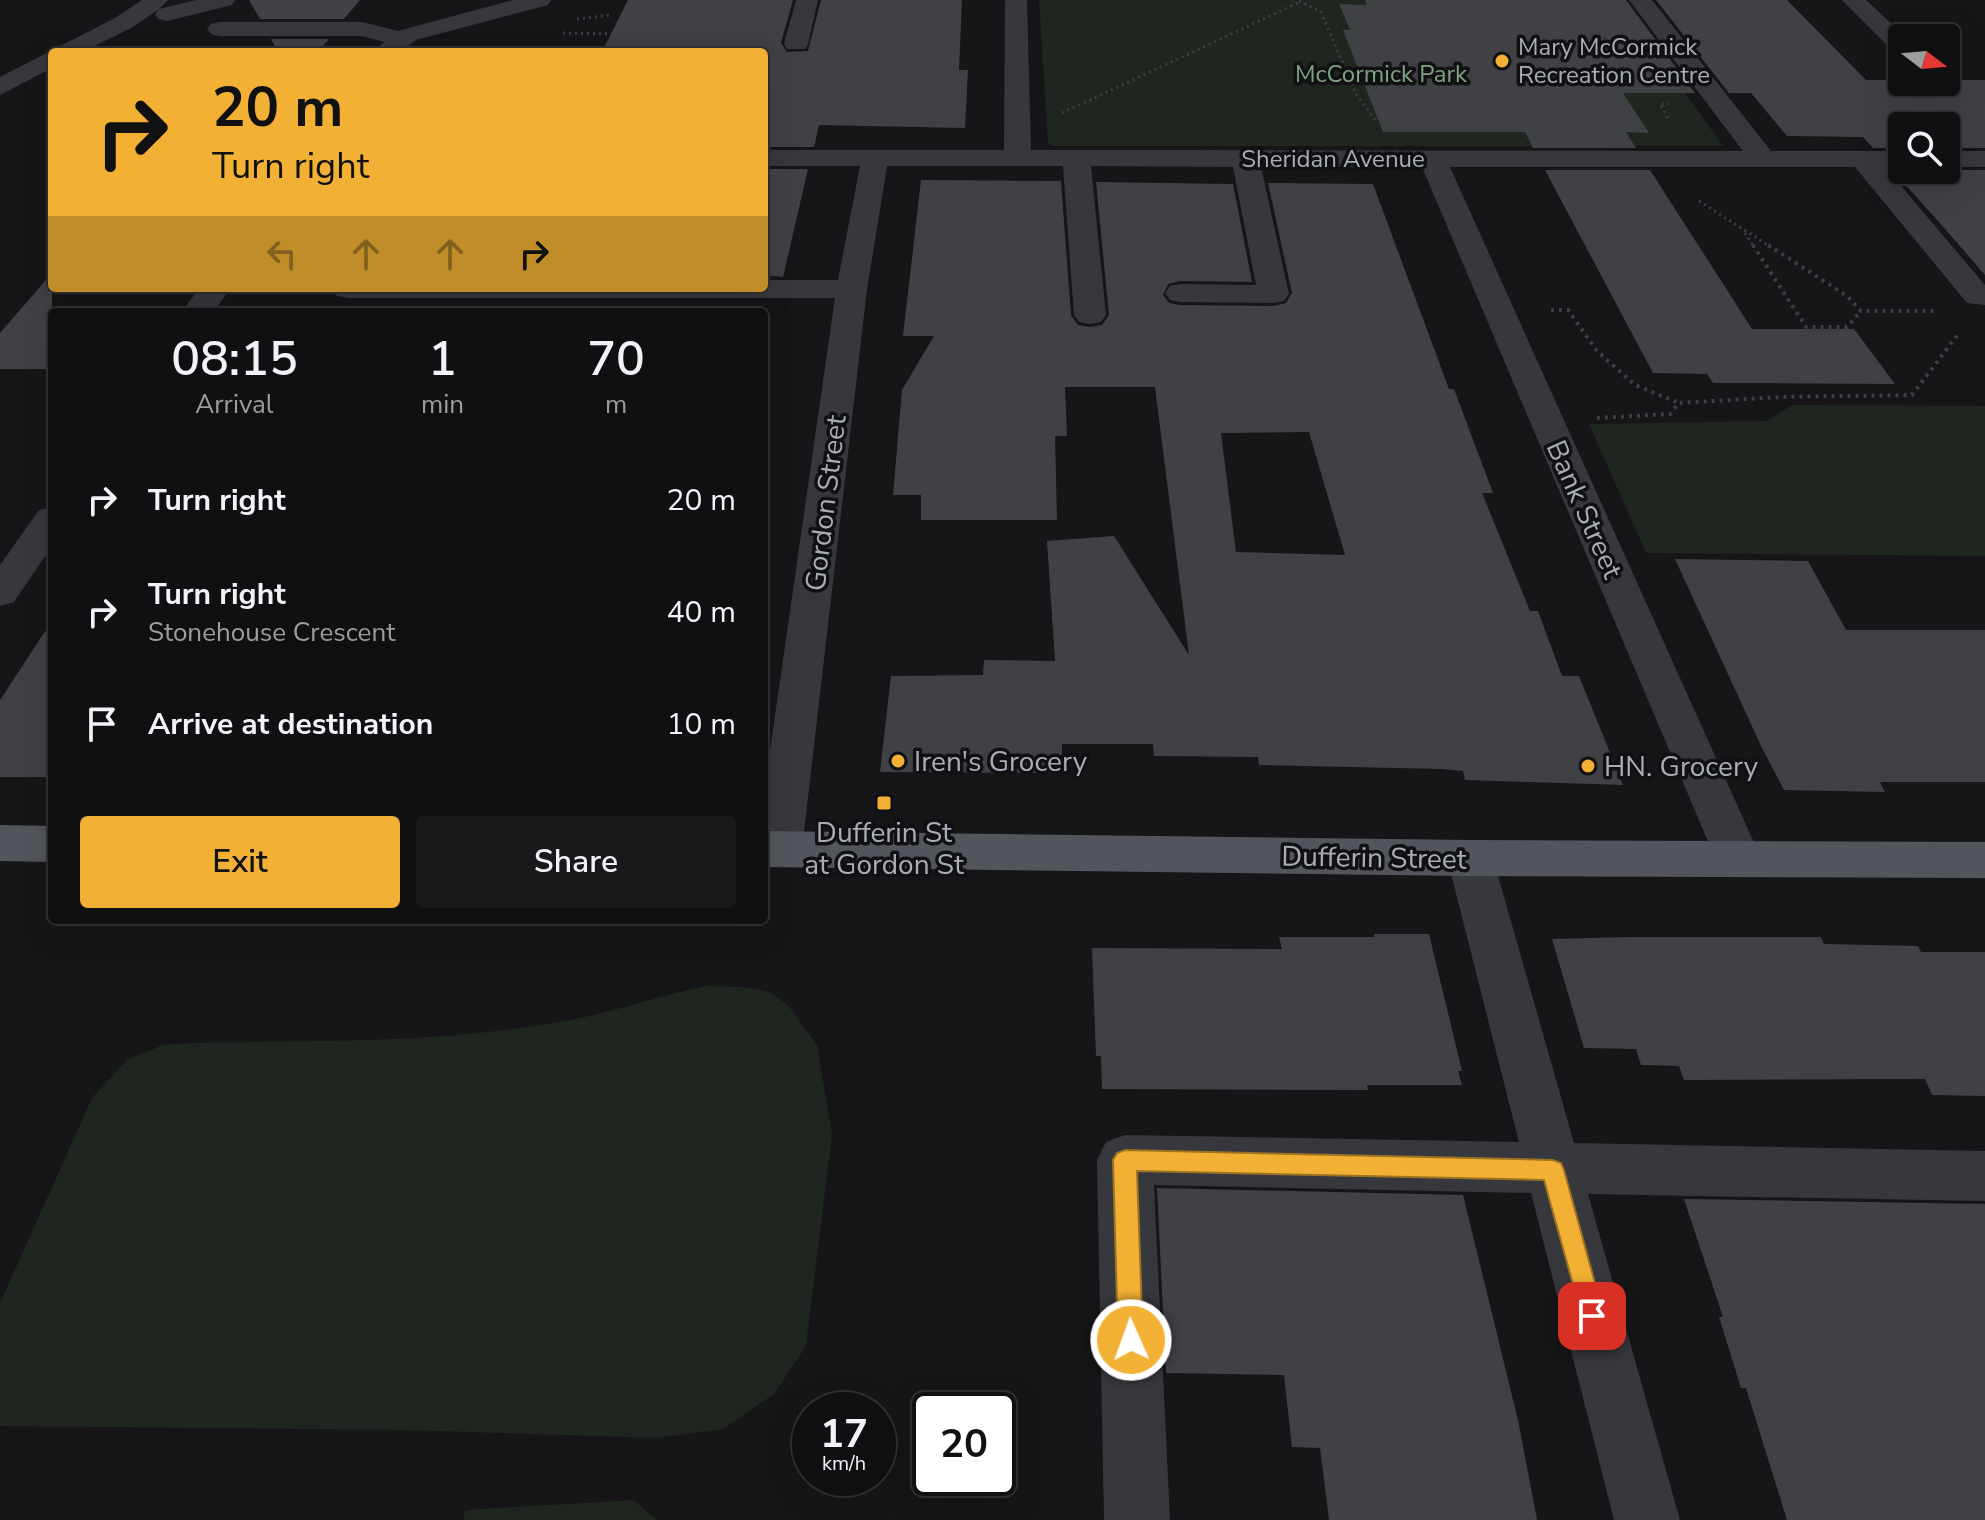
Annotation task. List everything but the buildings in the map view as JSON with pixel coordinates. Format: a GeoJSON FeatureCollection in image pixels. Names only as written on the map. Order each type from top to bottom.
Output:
{"type":"FeatureCollection","features":[{"type":"Feature","properties":{"kind":"main road"},"geometry":{"type":"LineString","coordinates":[[0,843],[48,844]]}},
{"type":"Feature","properties":{"kind":"main road","name":"Dufferin Street"},"geometry":{"type":"LineString","coordinates":[[771,849],[1470,858],[1985,860]]}},
{"type":"Feature","properties":{"kind":"street"},"geometry":{"type":"LineString","coordinates":[[71,48],[162,7],[224,0]]}},
{"type":"Feature","properties":{"kind":"street"},"geometry":{"type":"LineString","coordinates":[[219,29],[362,29],[393,45],[429,28],[540,0]]}},
{"type":"Feature","properties":{"kind":"street"},"geometry":{"type":"LineString","coordinates":[[796,44],[807,0]]}},
{"type":"Feature","properties":{"kind":"street"},"geometry":{"type":"LineString","coordinates":[[1016,0],[1018,157]]}},
{"type":"Feature","properties":{"kind":"street"},"geometry":{"type":"LineString","coordinates":[[1640,0],[1763,159]]}},
{"type":"Feature","properties":{"kind":"street"},"geometry":{"type":"LineString","coordinates":[[1853,0],[1888,33]]}},
{"type":"Feature","properties":{"kind":"street"},"geometry":{"type":"LineString","coordinates":[[0,87],[48,60]]}},
{"type":"Feature","properties":{"kind":"street"},"geometry":{"type":"LineString","coordinates":[[1076,157],[1090,315]]}},
{"type":"Feature","properties":{"kind":"street","name":"Sheridan Avenue"},"geometry":{"type":"LineString","coordinates":[[768,158],[1888,159]]}},
{"type":"Feature","properties":{"kind":"street"},"geometry":{"type":"LineString","coordinates":[[1181,293],[1273,294],[1245,158]]}},
{"type":"Feature","properties":{"kind":"street","name":"Gordon Street"},"geometry":{"type":"LineString","coordinates":[[771,849],[852,289],[875,159]]}},
{"type":"Feature","properties":{"kind":"street","name":"Bank Street"},"geometry":{"type":"LineString","coordinates":[[1416,159],[1738,858]]}},
{"type":"Feature","properties":{"kind":"street"},"geometry":{"type":"LineString","coordinates":[[1863,159],[1979,301]]}},
{"type":"Feature","properties":{"kind":"street"},"geometry":{"type":"LineString","coordinates":[[1960,159],[1985,159]]}},
{"type":"Feature","properties":{"kind":"street"},"geometry":{"type":"LineString","coordinates":[[395,292],[537,301],[852,289]]}},
{"type":"Feature","properties":{"kind":"street"},"geometry":{"type":"LineString","coordinates":[[0,593],[46,534]]}},
{"type":"Feature","properties":{"kind":"street"},"geometry":{"type":"LineString","coordinates":[[1470,858],[1647,1520]]}},
{"type":"Feature","properties":{"kind":"street"},"geometry":{"type":"LineString","coordinates":[[1137,1520],[1125,1160],[1985,1176]]}},
{"type":"Feature","properties":{"kind":"path"},"geometry":{"type":"LineString","coordinates":[[1052,118],[1299,1],[1321,12],[1356,94],[1376,120],[1416,159]]}},
{"type":"Feature","properties":{"kind":"path"},"geometry":{"type":"LineString","coordinates":[[1695,198],[1847,296],[1861,311]]}},
{"type":"Feature","properties":{"kind":"path"},"geometry":{"type":"LineString","coordinates":[[1743,230],[1806,327],[1847,327],[1861,311],[1979,301]]}},
{"type":"Feature","properties":{"kind":"path"},"geometry":{"type":"LineString","coordinates":[[1542,310],[1568,310],[1597,351],[1635,385],[1679,403],[1781,397],[1912,395],[1979,301]]}},
{"type":"Feature","properties":{"kind":"path"},"geometry":{"type":"LineString","coordinates":[[1589,418],[1670,414],[1679,403]]}},
{"type":"Feature","properties":{"kind":"green space","name":"McCormick Park"},"geometry":{"type":"Polygon","coordinates":[[[1039,0],[1619,0],[1723,146],[1054,146],[1048,144],[1039,0]]]}},
{"type":"Feature","properties":{"kind":"green space"},"geometry":{"type":"Polygon","coordinates":[[[1792,405],[1985,406],[1985,556],[1646,553],[1589,424],[1767,421],[1792,405]]]}},
{"type":"Feature","properties":{"kind":"green space"},"geometry":{"type":"Polygon","coordinates":[[[706,986],[770,992],[788,1005],[817,1045],[832,1134],[806,1346],[774,1394],[723,1429],[656,1438],[405,1430],[0,1426],[0,1303],[92,1098],[127,1060],[163,1045],[378,1040],[518,1028],[582,1018],[706,986]]]}},
{"type":"Feature","properties":{"kind":"green space"},"geometry":{"type":"Polygon","coordinates":[[[633,1500],[657,1520],[463,1520],[465,1510],[633,1500]]]}},
{"type":"Feature","properties":{"kind":"place","name":"Mary McCormick Recreation Centre"},"geometry":{"type":"Point","coordinates":[1502,61]}},
{"type":"Feature","properties":{"kind":"place","name":"Iren's Grocery"},"geometry":{"type":"Point","coordinates":[898,761]}},
{"type":"Feature","properties":{"kind":"place","name":"HN. Grocery"},"geometry":{"type":"Point","coordinates":[1588,766]}},
{"type":"Feature","properties":{"kind":"place","name":"Dufferin St at Gordon St"},"geometry":{"type":"Point","coordinates":[884,803]}},
{"type":"Feature","properties":{"kind":"route"},"geometry":{"type":"LineString","coordinates":[[1131,1340],[1125,1160],[1553,1170],[1592,1316]]}}]}
